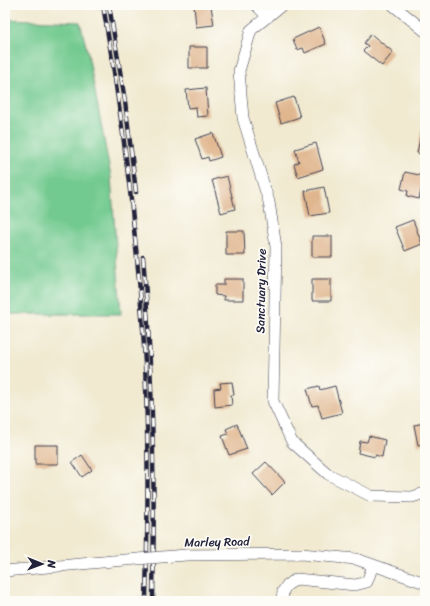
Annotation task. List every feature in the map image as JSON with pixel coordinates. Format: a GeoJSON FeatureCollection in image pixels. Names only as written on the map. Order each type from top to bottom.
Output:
{"type":"FeatureCollection","features":[{"type":"Feature","properties":{"kind":"street"},"geometry":{"type":"LineString","coordinates":[[256,5],[268,17]]}},
{"type":"Feature","properties":{"kind":"street","name":"Sanctuary Drive"},"geometry":{"type":"LineString","coordinates":[[282,5],[251,30],[239,71],[243,118],[269,202],[276,247],[273,401],[292,442],[328,474],[371,496],[412,497],[425,493]]}},
{"type":"Feature","properties":{"kind":"street"},"geometry":{"type":"LineString","coordinates":[[393,5],[425,31]]}},
{"type":"Feature","properties":{"kind":"street","name":"Marley Road"},"geometry":{"type":"LineString","coordinates":[[5,571],[186,554],[301,554],[356,559],[425,583]]}},
{"type":"Feature","properties":{"kind":"street"},"geometry":{"type":"LineString","coordinates":[[282,601],[283,591],[292,581],[297,579],[355,585],[363,584],[367,582],[373,565]]}},
{"type":"Feature","properties":{"kind":"green space"},"geometry":{"type":"Polygon","coordinates":[[[5,19],[80,22],[88,54],[111,177],[121,314],[5,314],[5,19]]]}},
{"type":"Feature","properties":{"kind":"building"},"geometry":{"type":"Polygon","coordinates":[[[194,5],[211,6],[214,25],[196,27],[194,5]]]}},
{"type":"Feature","properties":{"kind":"building"},"geometry":{"type":"Polygon","coordinates":[[[319,27],[326,44],[305,53],[303,48],[297,50],[293,39],[319,27]]]}},
{"type":"Feature","properties":{"kind":"building"},"geometry":{"type":"Polygon","coordinates":[[[371,34],[393,52],[382,66],[363,51],[368,46],[364,43],[371,34]]]}},
{"type":"Feature","properties":{"kind":"building"},"geometry":{"type":"Polygon","coordinates":[[[189,47],[207,47],[207,68],[189,68],[189,47]]]}},
{"type":"Feature","properties":{"kind":"building"},"geometry":{"type":"Polygon","coordinates":[[[206,88],[208,116],[197,117],[196,107],[188,108],[186,90],[206,88]]]}},
{"type":"Feature","properties":{"kind":"building"},"geometry":{"type":"Polygon","coordinates":[[[294,97],[300,117],[281,123],[275,103],[294,97]]]}},
{"type":"Feature","properties":{"kind":"building"},"geometry":{"type":"Polygon","coordinates":[[[422,129],[425,130],[425,155],[417,153],[422,129]]]}},
{"type":"Feature","properties":{"kind":"building"},"geometry":{"type":"Polygon","coordinates":[[[213,133],[221,157],[209,161],[208,157],[202,159],[195,139],[213,133]]]}},
{"type":"Feature","properties":{"kind":"building"},"geometry":{"type":"Polygon","coordinates":[[[316,143],[323,169],[298,177],[294,164],[299,162],[295,149],[316,143]]]}},
{"type":"Feature","properties":{"kind":"building"},"geometry":{"type":"Polygon","coordinates":[[[405,172],[424,176],[419,199],[407,196],[408,191],[401,189],[405,172]]]}},
{"type":"Feature","properties":{"kind":"building"},"geometry":{"type":"Polygon","coordinates":[[[227,176],[235,209],[221,213],[212,180],[227,176]]]}},
{"type":"Feature","properties":{"kind":"building"},"geometry":{"type":"Polygon","coordinates":[[[324,187],[329,213],[310,216],[305,191],[324,187]]]}},
{"type":"Feature","properties":{"kind":"building"},"geometry":{"type":"Polygon","coordinates":[[[413,220],[422,244],[405,251],[395,227],[413,220]]]}},
{"type":"Feature","properties":{"kind":"building"},"geometry":{"type":"Polygon","coordinates":[[[226,231],[244,231],[245,255],[226,255],[226,231]]]}},
{"type":"Feature","properties":{"kind":"building"},"geometry":{"type":"Polygon","coordinates":[[[312,236],[332,236],[332,257],[312,257],[312,236]]]}},
{"type":"Feature","properties":{"kind":"building"},"geometry":{"type":"Polygon","coordinates":[[[224,279],[243,279],[243,300],[224,300],[224,296],[215,295],[215,285],[224,285],[224,279]]]}},
{"type":"Feature","properties":{"kind":"building"},"geometry":{"type":"Polygon","coordinates":[[[312,279],[331,279],[331,301],[312,301],[312,279]]]}},
{"type":"Feature","properties":{"kind":"building"},"geometry":{"type":"Polygon","coordinates":[[[232,382],[234,395],[231,395],[232,405],[215,407],[214,389],[221,388],[220,383],[232,382]]]}},
{"type":"Feature","properties":{"kind":"building"},"geometry":{"type":"Polygon","coordinates":[[[319,386],[320,390],[335,386],[342,413],[322,418],[318,405],[312,406],[307,389],[319,386]]]}},
{"type":"Feature","properties":{"kind":"building"},"geometry":{"type":"Polygon","coordinates":[[[425,423],[425,444],[418,445],[414,425],[425,423]]]}},
{"type":"Feature","properties":{"kind":"building"},"geometry":{"type":"Polygon","coordinates":[[[237,424],[247,449],[229,455],[222,436],[228,434],[226,429],[237,424]]]}},
{"type":"Feature","properties":{"kind":"building"},"geometry":{"type":"Polygon","coordinates":[[[369,436],[385,440],[382,457],[358,453],[360,441],[367,442],[369,436]]]}},
{"type":"Feature","properties":{"kind":"building"},"geometry":{"type":"Polygon","coordinates":[[[35,445],[58,445],[58,464],[35,464],[35,445]]]}},
{"type":"Feature","properties":{"kind":"building"},"geometry":{"type":"Polygon","coordinates":[[[82,455],[92,470],[82,477],[72,462],[82,455]]]}},
{"type":"Feature","properties":{"kind":"building"},"geometry":{"type":"Polygon","coordinates":[[[266,462],[285,482],[272,495],[253,474],[266,462]]]}},
{"type":"Feature","properties":{"kind":"railway"},"geometry":{"type":"LineString","coordinates":[[103,5],[127,166],[143,329],[148,465],[146,601]]}},
{"type":"Feature","properties":{"kind":"railway"},"geometry":{"type":"LineString","coordinates":[[109,5],[125,101],[136,192]]}},
{"type":"Feature","properties":{"kind":"railway"},"geometry":{"type":"LineString","coordinates":[[143,257],[151,386],[154,515],[153,601]]}}]}
